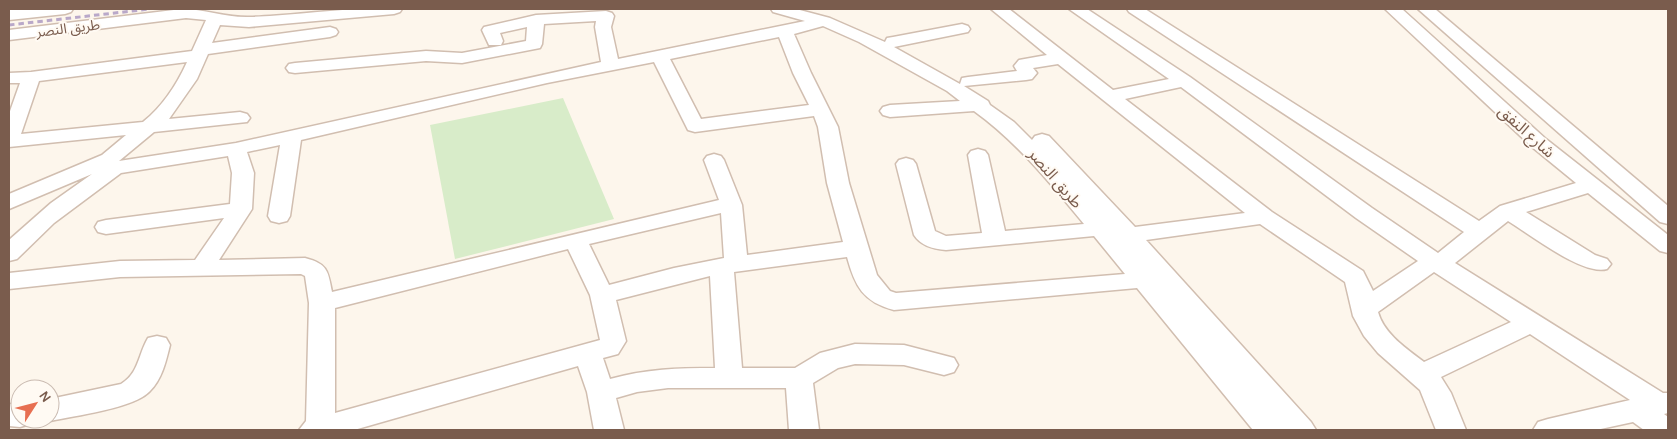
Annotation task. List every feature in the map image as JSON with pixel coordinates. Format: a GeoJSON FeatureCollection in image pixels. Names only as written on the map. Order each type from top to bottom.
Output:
{"type":"FeatureCollection","features":[{"type":"Feature","properties":{"kind":"street"},"geometry":{"type":"LineString","coordinates":[[9,10],[24,9]]}},
{"type":"Feature","properties":{"kind":"street"},"geometry":{"type":"LineString","coordinates":[[9,15],[66,9]]}},
{"type":"Feature","properties":{"kind":"street","name":"طريق النصر"},"geometry":{"type":"LineString","coordinates":[[9,35],[186,13],[198,14],[261,9]]}},
{"type":"Feature","properties":{"kind":"street"},"geometry":{"type":"LineString","coordinates":[[313,9],[348,9]]}},
{"type":"Feature","properties":{"kind":"street","name":"طريق النصر"},"geometry":{"type":"LineString","coordinates":[[214,13],[224,21],[249,22],[394,9]]}},
{"type":"Feature","properties":{"kind":"street","name":"طريق النصر"},"geometry":{"type":"LineString","coordinates":[[779,9],[817,15],[893,42],[968,82],[1013,114],[1043,140],[1301,430]]}},
{"type":"Feature","properties":{"kind":"street"},"geometry":{"type":"LineString","coordinates":[[792,9],[817,15]]}},
{"type":"Feature","properties":{"kind":"street"},"geometry":{"type":"LineString","coordinates":[[999,9],[1264,218],[1354,278],[1359,284],[1368,321],[1376,333],[1421,374],[1437,393],[1451,430]]}},
{"type":"Feature","properties":{"kind":"street"},"geometry":{"type":"LineString","coordinates":[[1077,9],[1184,81],[1364,213],[1657,412]]}},
{"type":"Feature","properties":{"kind":"street"},"geometry":{"type":"LineString","coordinates":[[1135,9],[1479,231]]}},
{"type":"Feature","properties":{"kind":"street","name":"شارع النفق"},"geometry":{"type":"LineString","coordinates":[[1394,9],[1539,143],[1668,246]]}},
{"type":"Feature","properties":{"kind":"street","name":"شارع النفق"},"geometry":{"type":"LineString","coordinates":[[1426,9],[1668,217]]}},
{"type":"Feature","properties":{"kind":"street"},"geometry":{"type":"LineString","coordinates":[[9,202],[109,159],[149,128],[162,116],[178,94],[200,52],[214,13]]}},
{"type":"Feature","properties":{"kind":"street"},"geometry":{"type":"LineString","coordinates":[[92,166],[115,168],[236,150],[410,109],[659,55],[785,31],[817,15]]}},
{"type":"Feature","properties":{"kind":"street","name":"طريق النصر"},"geometry":{"type":"LineString","coordinates":[[817,15],[925,70],[981,105],[1032,149],[1270,430]]}},
{"type":"Feature","properties":{"kind":"street"},"geometry":{"type":"LineString","coordinates":[[496,42],[490,30],[536,20],[606,16],[603,27],[611,66]]}},
{"type":"Feature","properties":{"kind":"street"},"geometry":{"type":"LineString","coordinates":[[295,68],[426,56],[462,58],[529,46],[535,42],[536,20]]}},
{"type":"Feature","properties":{"kind":"street"},"geometry":{"type":"LineString","coordinates":[[893,42],[962,29]]}},
{"type":"Feature","properties":{"kind":"street"},"geometry":{"type":"LineString","coordinates":[[785,31],[802,73],[821,109],[828,127],[838,183],[866,277],[881,297],[894,302],[1142,280]]}},
{"type":"Feature","properties":{"kind":"street"},"geometry":{"type":"LineString","coordinates":[[9,78],[31,77],[330,32]]}},
{"type":"Feature","properties":{"kind":"street"},"geometry":{"type":"LineString","coordinates":[[659,55],[695,126],[821,109]]}},
{"type":"Feature","properties":{"kind":"street"},"geometry":{"type":"LineString","coordinates":[[968,82],[1026,75],[1028,72],[1023,66],[1025,64],[1062,58]]}},
{"type":"Feature","properties":{"kind":"street"},"geometry":{"type":"LineString","coordinates":[[31,77],[10,133],[149,128],[240,118]]}},
{"type":"Feature","properties":{"kind":"street"},"geometry":{"type":"LineString","coordinates":[[1110,96],[1184,81]]}},
{"type":"Feature","properties":{"kind":"street"},"geometry":{"type":"LineString","coordinates":[[890,111],[981,105]]}},
{"type":"Feature","properties":{"kind":"street"},"geometry":{"type":"LineString","coordinates":[[279,216],[291,138]]}},
{"type":"Feature","properties":{"kind":"street"},"geometry":{"type":"LineString","coordinates":[[202,268],[241,209],[243,173],[236,150]]}},
{"type":"Feature","properties":{"kind":"street"},"geometry":{"type":"LineString","coordinates":[[978,155],[995,239]]}},
{"type":"Feature","properties":{"kind":"street"},"geometry":{"type":"LineString","coordinates":[[714,160],[727,190],[730,205],[729,378]]}},
{"type":"Feature","properties":{"kind":"street"},"geometry":{"type":"LineString","coordinates":[[906,164],[925,235],[937,242],[946,243],[1100,229]]}},
{"type":"Feature","properties":{"kind":"street"},"geometry":{"type":"LineString","coordinates":[[9,254],[33,227],[63,202],[115,168]]}},
{"type":"Feature","properties":{"kind":"street"},"geometry":{"type":"LineString","coordinates":[[1364,310],[1436,263],[1508,211],[1591,185]]}},
{"type":"Feature","properties":{"kind":"street"},"geometry":{"type":"LineString","coordinates":[[322,303],[575,240],[709,208],[730,205]]}},
{"type":"Feature","properties":{"kind":"street"},"geometry":{"type":"LineString","coordinates":[[106,227],[241,209]]}},
{"type":"Feature","properties":{"kind":"street"},"geometry":{"type":"LineString","coordinates":[[1508,211],[1587,260],[1599,264]]}},
{"type":"Feature","properties":{"kind":"street"},"geometry":{"type":"LineString","coordinates":[[1130,236],[1264,218]]}},
{"type":"Feature","properties":{"kind":"street"},"geometry":{"type":"LineString","coordinates":[[9,281],[120,269],[305,266],[316,272],[322,303],[318,429],[588,354],[606,348],[613,343],[602,295],[575,240]]}},
{"type":"Feature","properties":{"kind":"street"},"geometry":{"type":"LineString","coordinates":[[602,295],[674,276],[729,265],[857,248]]}},
{"type":"Feature","properties":{"kind":"street"},"geometry":{"type":"LineString","coordinates":[[1421,374],[1529,324]]}},
{"type":"Feature","properties":{"kind":"street"},"geometry":{"type":"LineString","coordinates":[[60,408],[128,393],[136,389],[146,380],[157,345]]}},
{"type":"Feature","properties":{"kind":"street"},"geometry":{"type":"LineString","coordinates":[[588,354],[601,392],[609,430]]}},
{"type":"Feature","properties":{"kind":"street"},"geometry":{"type":"LineString","coordinates":[[601,392],[637,382],[663,378],[799,378],[830,360],[855,354],[904,355],[944,365]]}},
{"type":"Feature","properties":{"kind":"street"},"geometry":{"type":"LineString","coordinates":[[799,378],[804,430]]}},
{"type":"Feature","properties":{"kind":"street"},"geometry":{"type":"LineString","coordinates":[[1548,430],[1657,412]]}},
{"type":"Feature","properties":{"kind":"green space"},"geometry":{"type":"Polygon","coordinates":[[[563,98],[614,219],[455,259],[430,125],[563,98]]]}},
{"type":"Feature","properties":{"kind":"railway"},"geometry":{"type":"LineString","coordinates":[[9,25],[150,9]]}}]}
